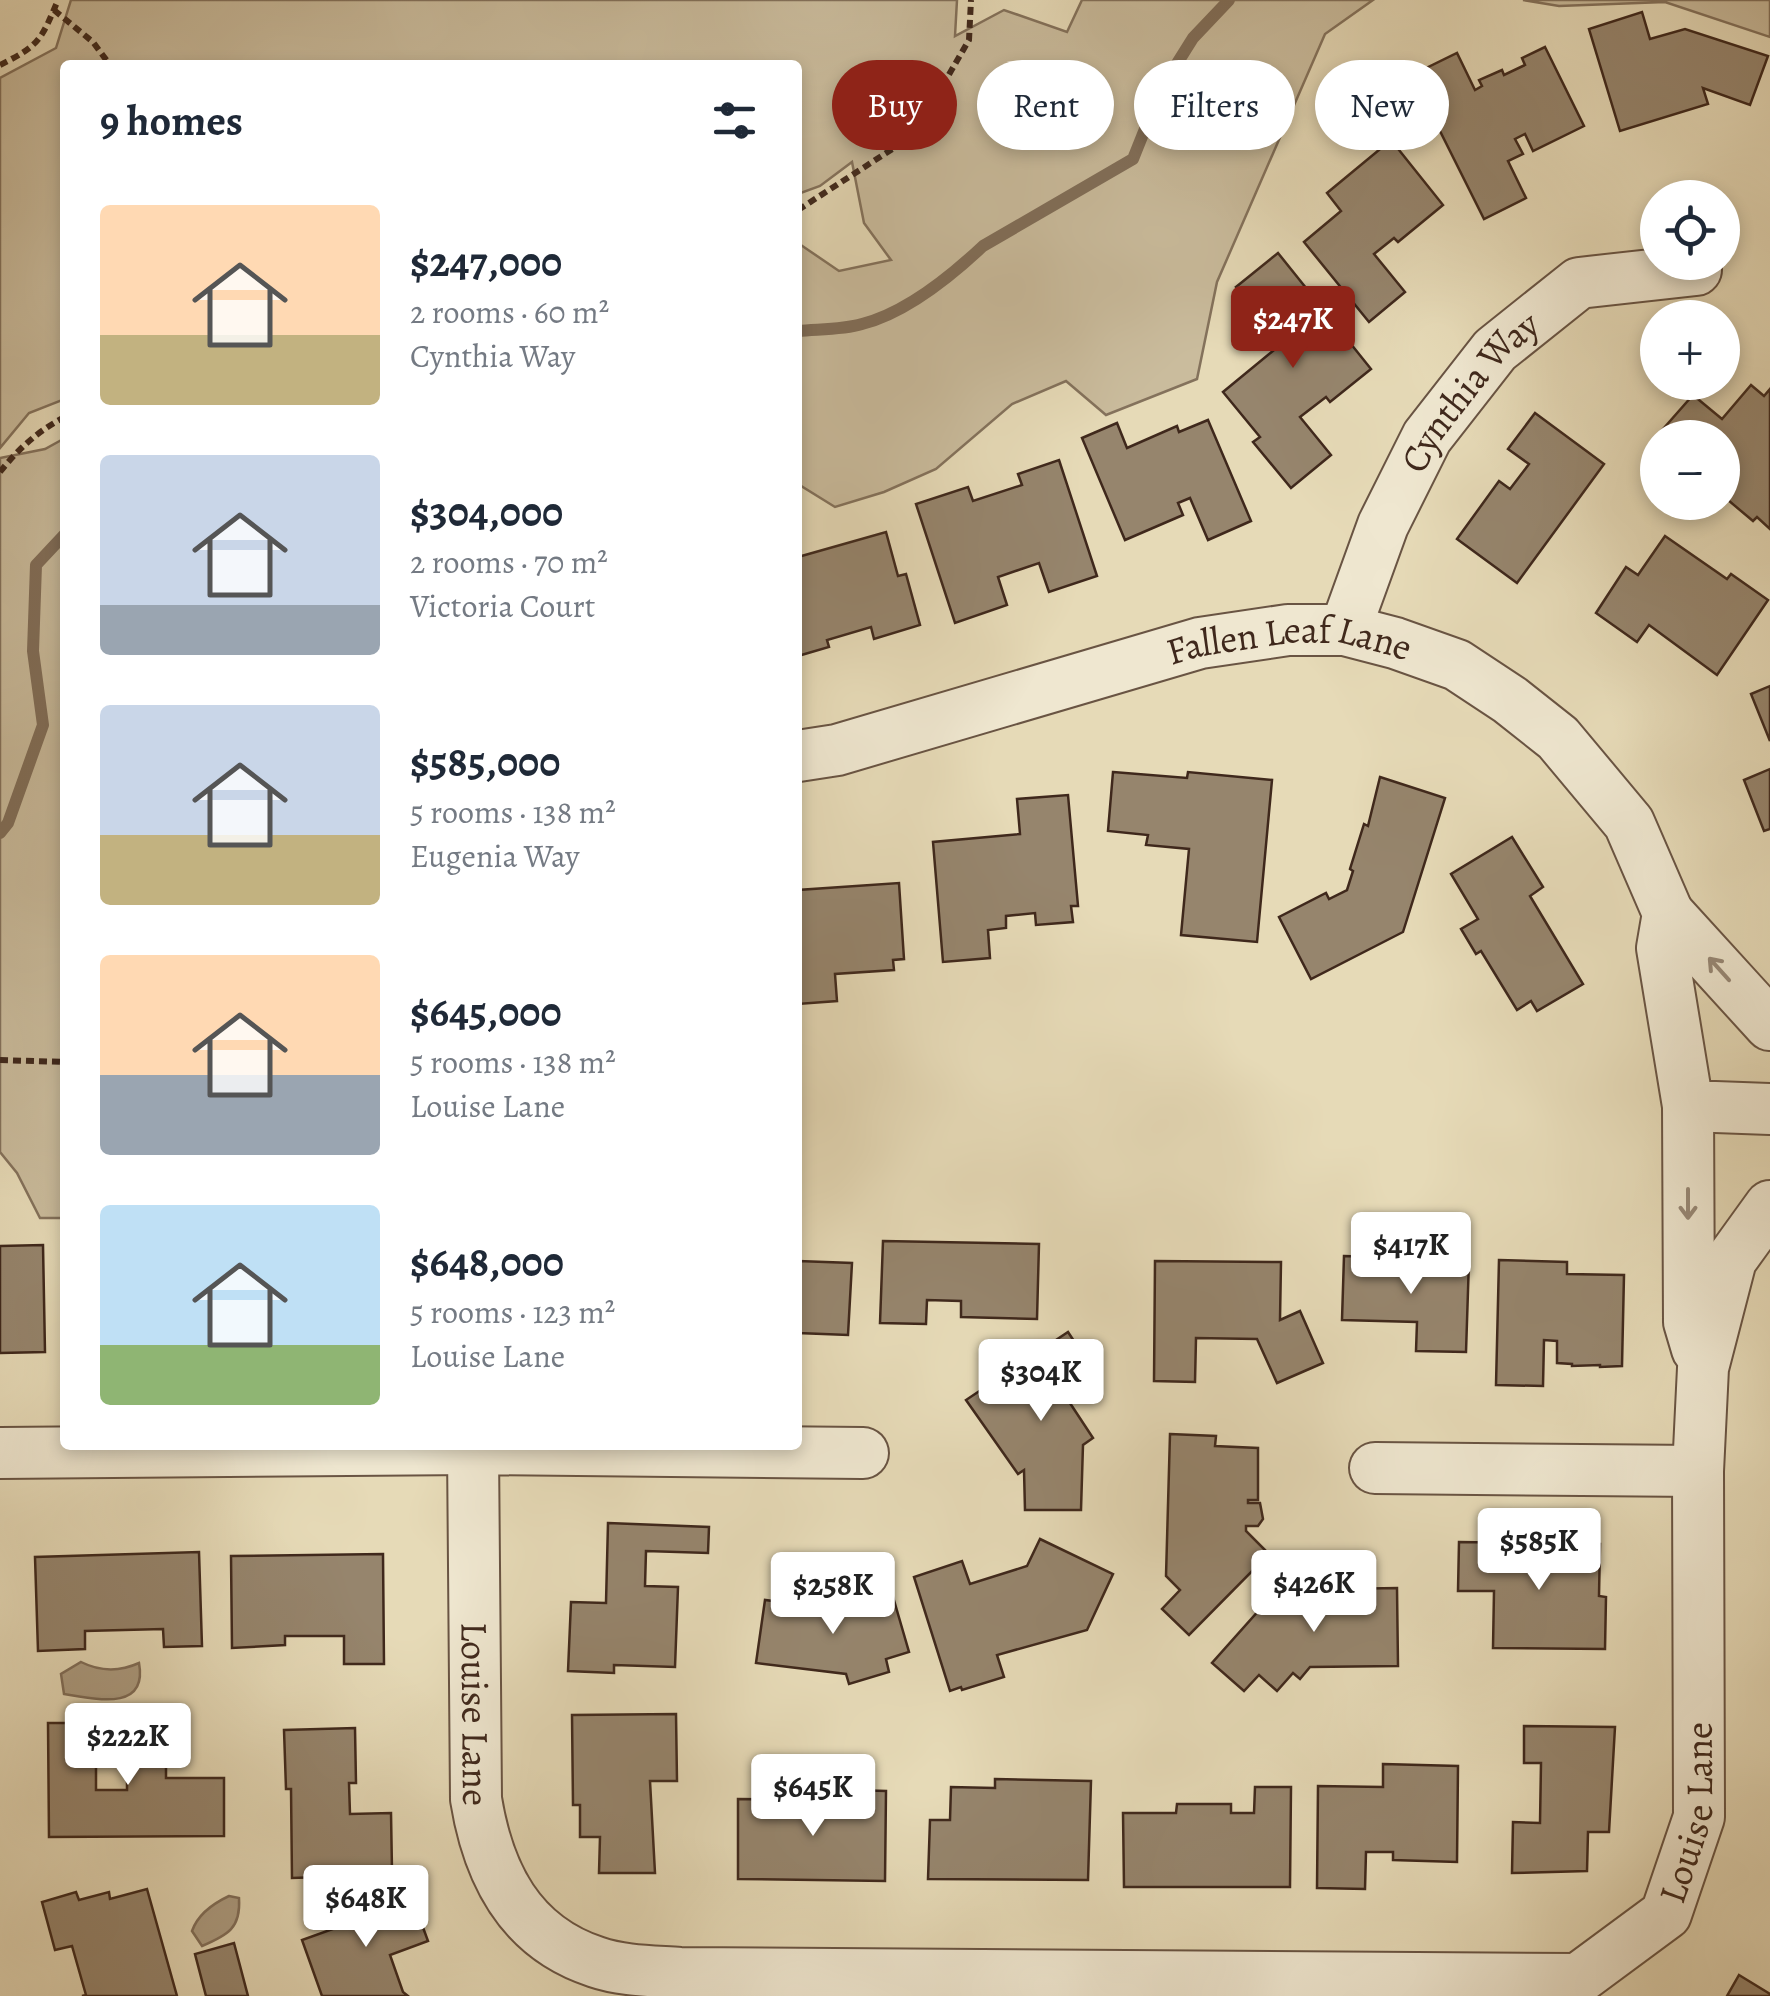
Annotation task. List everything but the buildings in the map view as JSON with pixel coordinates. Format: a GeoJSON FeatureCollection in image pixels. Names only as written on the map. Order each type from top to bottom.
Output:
{"type":"FeatureCollection","features":[{"type":"Feature","properties":{"kind":"street","name":"Cynthia Way"},"geometry":{"type":"LineString","coordinates":[[1346,630],[1383,524],[1427,437],[1495,350],[1579,282],[1640,276]]}},
{"type":"Feature","properties":{"kind":"street","name":"Fallen Leaf Lane"},"geometry":{"type":"LineString","coordinates":[[802,755],[837,750],[1200,643],[1288,630],[1346,630],[1395,643],[1456,665],[1558,738],[1629,824],[1668,913],[1770,1025]]}},
{"type":"Feature","properties":{"kind":"street","name":"Fallen Leaf Lane"},"geometry":{"type":"LineString","coordinates":[[1668,913],[1662,948],[1688,1106]]}},
{"type":"Feature","properties":{"kind":"street"},"geometry":{"type":"LineString","coordinates":[[1688,1106],[1770,1109]]}},
{"type":"Feature","properties":{"kind":"street","name":"Louise Lane"},"geometry":{"type":"LineString","coordinates":[[1688,1106],[1689,1322],[1703,1368]]}},
{"type":"Feature","properties":{"kind":"street","name":"Louise Lane"},"geometry":{"type":"LineString","coordinates":[[473,1450],[476,1799],[483,1843],[502,1885],[526,1920],[559,1946],[596,1963],[680,1973],[1578,1979],[1666,1914],[1699,1817],[1698,1471],[1703,1368],[1731,1260],[1770,1206]]}},
{"type":"Feature","properties":{"kind":"street"},"geometry":{"type":"LineString","coordinates":[[0,1454],[270,1450]]}},
{"type":"Feature","properties":{"kind":"street"},"geometry":{"type":"LineString","coordinates":[[668,1450],[862,1453]]}},
{"type":"Feature","properties":{"kind":"street"},"geometry":{"type":"LineString","coordinates":[[1375,1468],[1698,1471]]}},
{"type":"Feature","properties":{"kind":"path"},"geometry":{"type":"LineString","coordinates":[[0,65],[29,50],[43,36],[58,0]]}},
{"type":"Feature","properties":{"kind":"path"},"geometry":{"type":"LineString","coordinates":[[802,207],[914,135],[968,40],[970,0]]}},
{"type":"Feature","properties":{"kind":"path"},"geometry":{"type":"LineString","coordinates":[[54,10],[93,42],[106,60]]}},
{"type":"Feature","properties":{"kind":"path"},"geometry":{"type":"LineString","coordinates":[[0,472],[16,452],[60,420]]}},
{"type":"Feature","properties":{"kind":"path"},"geometry":{"type":"LineString","coordinates":[[0,1060],[60,1062]]}},
{"type":"Feature","properties":{"kind":"shaded area"},"geometry":{"type":"Polygon","coordinates":[[[71,0],[957,0],[955,36],[1004,10],[1067,32],[1082,0],[1373,0],[1325,34],[1295,103],[1295,60],[1134,60],[1134,150],[1274,150],[1217,282],[1197,379],[1106,415],[1066,381],[1012,404],[936,469],[884,492],[835,507],[802,486],[802,246],[839,271],[891,260],[864,223],[852,162],[820,186],[802,193],[802,60],[60,60],[60,401],[29,413],[0,448],[0,78],[56,48],[71,0]]]}},
{"type":"Feature","properties":{"kind":"shaded area"},"geometry":{"type":"Polygon","coordinates":[[[1523,0],[1770,0],[1770,37],[1665,2],[1559,6],[1523,0]]]}},
{"type":"Feature","properties":{"kind":"shaded area"},"geometry":{"type":"Polygon","coordinates":[[[60,441],[60,1218],[40,1218],[17,1173],[0,1152],[0,458],[45,449],[60,441]]]}},
{"type":"Feature","properties":{"kind":"shaded area"},"geometry":{"type":"Polygon","coordinates":[[[81,1662],[110,1670],[139,1663],[140,1679],[127,1696],[117,1699],[64,1694],[61,1674],[81,1662]]]}},
{"type":"Feature","properties":{"kind":"shaded area"},"geometry":{"type":"Polygon","coordinates":[[[229,1896],[239,1898],[235,1923],[226,1934],[202,1946],[192,1931],[198,1919],[229,1896]]]}},
{"type":"Feature","properties":{"kind":"waterway"},"geometry":{"type":"LineString","coordinates":[[802,331],[854,326],[895,312],[942,281],[983,246],[1133,159],[1161,89],[1193,38],[1229,0]]}},
{"type":"Feature","properties":{"kind":"waterway"},"geometry":{"type":"LineString","coordinates":[[0,833],[8,823],[43,725],[33,651],[36,565],[60,539]]}}]}
